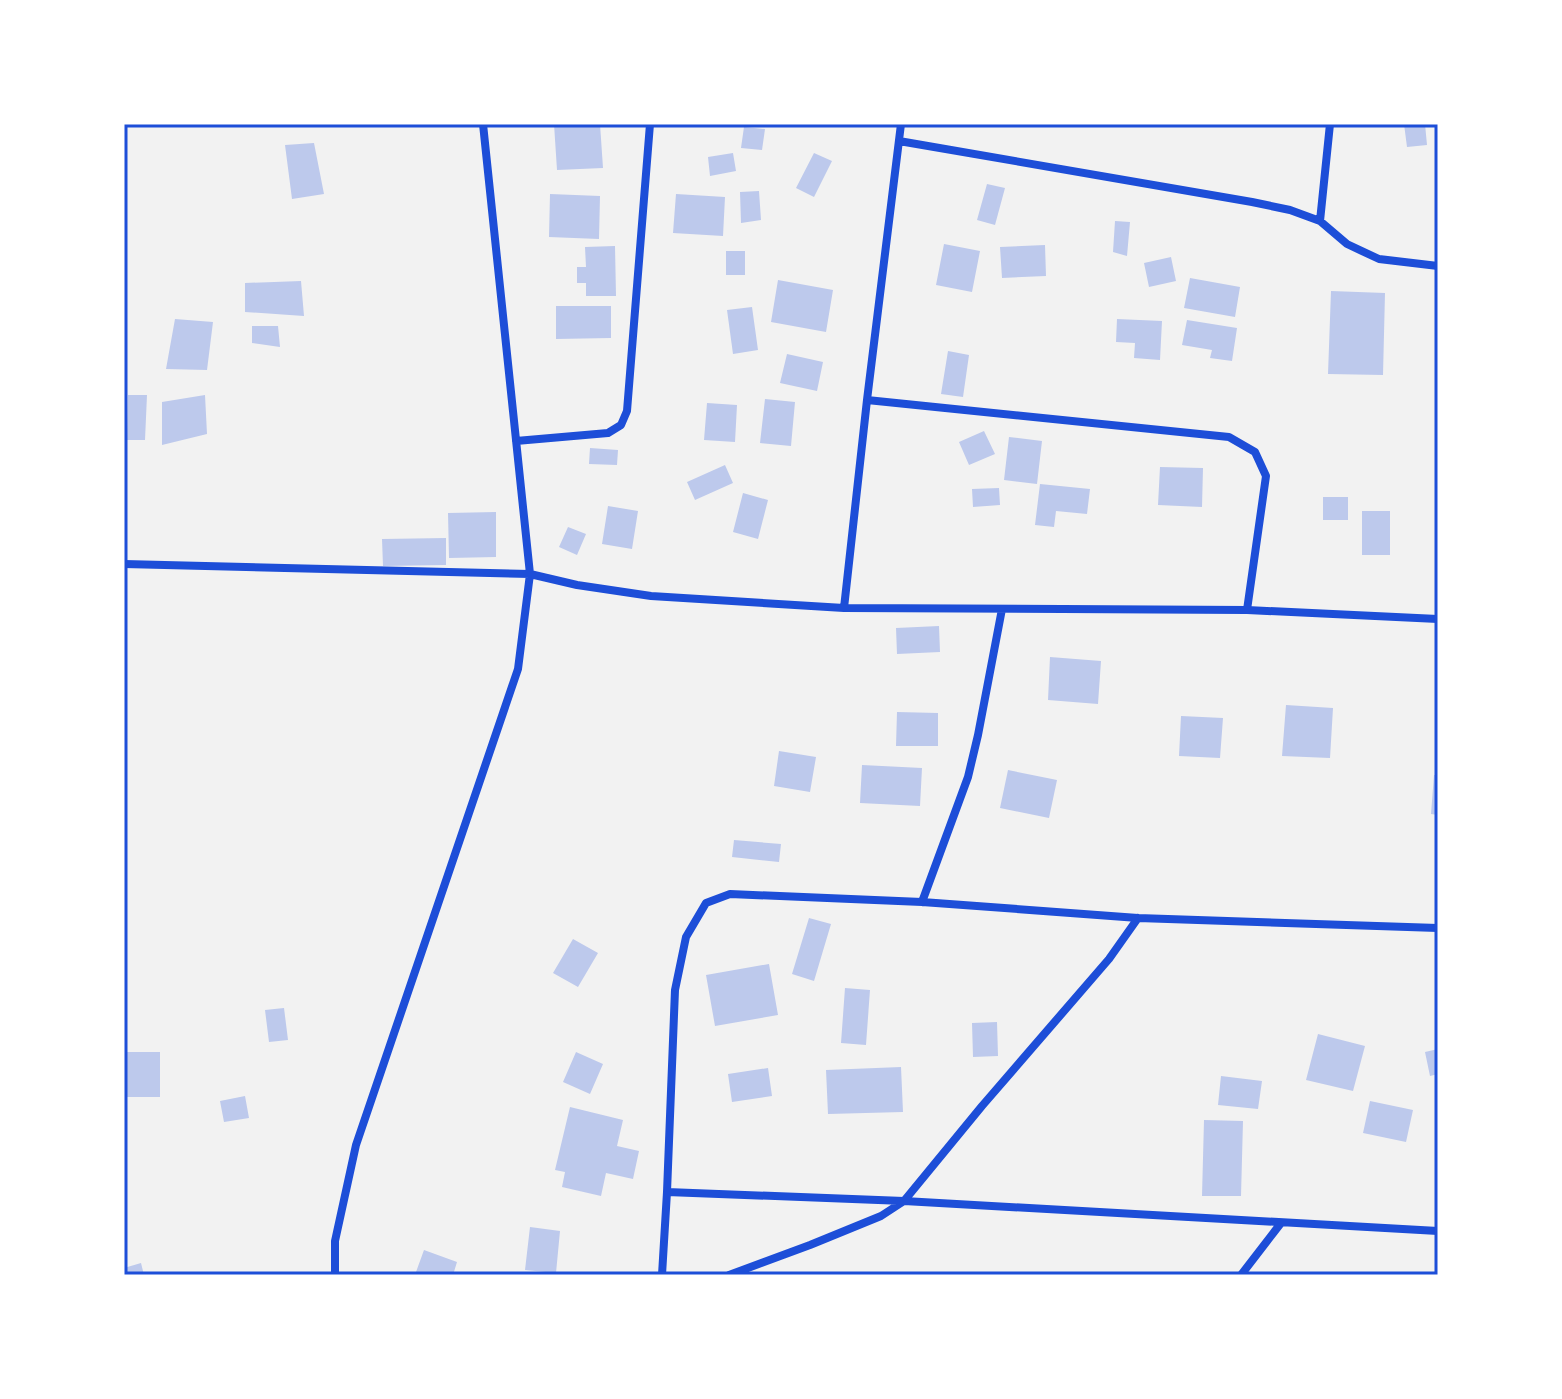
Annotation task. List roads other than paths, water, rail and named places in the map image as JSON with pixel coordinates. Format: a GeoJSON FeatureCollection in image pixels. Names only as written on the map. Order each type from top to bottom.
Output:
{"type":"FeatureCollection","features":[{"type":"Feature","properties":{"kind":"street"},"geometry":{"type":"LineString","coordinates":[[335,1275],[335,1241],[356,1145],[518,669],[530,574],[483,124]]}},
{"type":"Feature","properties":{"kind":"street"},"geometry":{"type":"LineString","coordinates":[[516,441],[608,433],[621,425],[627,411],[650,124]]}},
{"type":"Feature","properties":{"kind":"street"},"geometry":{"type":"LineString","coordinates":[[844,608],[901,124]]}},
{"type":"Feature","properties":{"kind":"street"},"geometry":{"type":"LineString","coordinates":[[1320,221],[1330,124]]}},
{"type":"Feature","properties":{"kind":"street"},"geometry":{"type":"LineString","coordinates":[[899,141],[1290,210],[1320,221],[1347,244],[1379,259],[1438,266]]}},
{"type":"Feature","properties":{"kind":"street"},"geometry":{"type":"LineString","coordinates":[[867,400],[1229,437],[1255,452],[1266,476],[1247,610]]}},
{"type":"Feature","properties":{"kind":"street"},"geometry":{"type":"LineString","coordinates":[[124,564],[530,574],[577,585],[651,596],[844,608],[1247,610],[1438,619]]}},
{"type":"Feature","properties":{"kind":"street"},"geometry":{"type":"LineString","coordinates":[[922,902],[968,777],[1002,609]]}},
{"type":"Feature","properties":{"kind":"street"},"geometry":{"type":"LineString","coordinates":[[662,1275],[675,990],[686,937],[706,903],[730,894],[922,902],[1138,918],[1438,928]]}},
{"type":"Feature","properties":{"kind":"street"},"geometry":{"type":"LineString","coordinates":[[729,1275],[881,1216],[904,1201],[1109,959],[1138,918]]}},
{"type":"Feature","properties":{"kind":"street"},"geometry":{"type":"LineString","coordinates":[[667,1192],[904,1201],[1438,1231]]}},
{"type":"Feature","properties":{"kind":"street"},"geometry":{"type":"LineString","coordinates":[[1241,1275],[1281,1223]]}}]}
